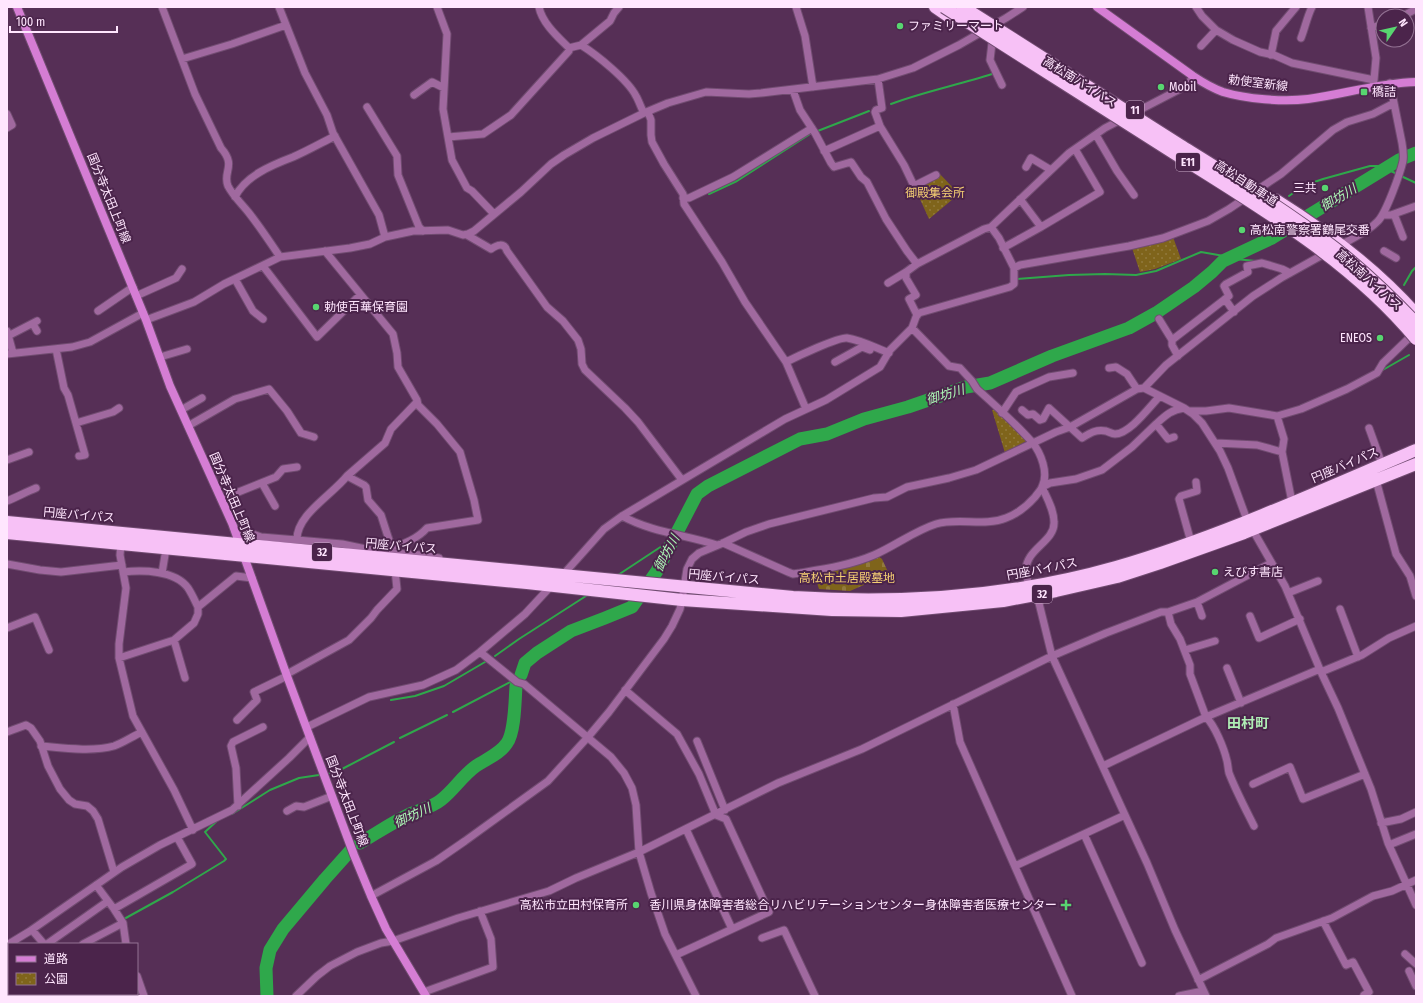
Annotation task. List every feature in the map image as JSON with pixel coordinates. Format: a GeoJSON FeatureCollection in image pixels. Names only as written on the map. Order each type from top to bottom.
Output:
{"type":"FeatureCollection","features":[{"type":"Feature","properties":{"kind":"highway","name":"高松南バイパス"},"geometry":{"type":"LineString","coordinates":[[934,7],[1118,122],[1294,235],[1321,255],[1363,292],[1414,341]]}},
{"type":"Feature","properties":{"kind":"highway","name":"高松自動車道"},"geometry":{"type":"LineString","coordinates":[[944,7],[1299,234],[1359,281],[1386,306],[1414,341]]}},
{"type":"Feature","properties":{"kind":"highway","name":"高松自動車道"},"geometry":{"type":"LineString","coordinates":[[963,7],[1212,165],[1305,226],[1366,274],[1416,323]]}},
{"type":"Feature","properties":{"kind":"highway","name":"高松南バイパス"},"geometry":{"type":"LineString","coordinates":[[974,7],[1312,222],[1381,278],[1416,314]]}},
{"type":"Feature","properties":{"kind":"highway","name":"円座バイパス"},"geometry":{"type":"LineString","coordinates":[[7,533],[395,570],[682,600],[832,610],[902,611],[1003,601],[1054,582],[1114,567],[1190,542],[1250,525],[1292,502],[1416,450]]}},
{"type":"Feature","properties":{"kind":"highway","name":"円座バイパス"},"geometry":{"type":"LineString","coordinates":[[7,522],[565,572],[683,587],[832,600],[900,600],[1033,589],[1117,577],[1160,563],[1250,525],[1376,480],[1416,464]]}},
{"type":"Feature","properties":{"kind":"main road","name":"国分寺太田上町線"},"geometry":{"type":"LineString","coordinates":[[17,7],[133,287],[181,410],[235,531],[306,727],[371,896],[393,941],[425,994]]}},
{"type":"Feature","properties":{"kind":"main road","name":"勅使室新線"},"geometry":{"type":"LineString","coordinates":[[1097,7],[1193,76],[1215,88],[1236,95],[1281,100],[1308,99],[1373,83],[1416,82]]}},
{"type":"Feature","properties":{"kind":"street"},"geometry":{"type":"LineString","coordinates":[[162,7],[195,94],[221,148],[226,153],[228,158],[230,164],[228,184],[235,197],[249,212],[280,257]]}},
{"type":"Feature","properties":{"kind":"street"},"geometry":{"type":"LineString","coordinates":[[279,7],[302,67],[327,115],[335,136],[379,215],[385,237]]}},
{"type":"Feature","properties":{"kind":"street"},"geometry":{"type":"LineString","coordinates":[[437,7],[447,34],[443,109],[452,160],[467,188],[472,191],[494,214]]}},
{"type":"Feature","properties":{"kind":"street"},"geometry":{"type":"LineString","coordinates":[[539,7],[540,14],[569,48]]}},
{"type":"Feature","properties":{"kind":"street"},"geometry":{"type":"LineString","coordinates":[[569,48],[581,45],[610,21],[619,7]]}},
{"type":"Feature","properties":{"kind":"street"},"geometry":{"type":"LineString","coordinates":[[796,7],[805,36],[814,87]]}},
{"type":"Feature","properties":{"kind":"street"},"geometry":{"type":"LineString","coordinates":[[466,235],[474,231],[521,192],[551,164],[564,155],[593,138],[646,112],[668,103],[706,92],[749,94],[878,80],[924,63],[998,23],[1023,7]]}},
{"type":"Feature","properties":{"kind":"street"},"geometry":{"type":"LineString","coordinates":[[1196,7],[1202,16],[1216,30],[1233,40],[1260,52],[1292,63],[1373,83],[1376,58],[1368,7]]}},
{"type":"Feature","properties":{"kind":"street"},"geometry":{"type":"LineString","coordinates":[[1271,55],[1276,31],[1296,7]]}},
{"type":"Feature","properties":{"kind":"street"},"geometry":{"type":"LineString","coordinates":[[1300,38],[1306,26],[1308,14],[1312,7]]}},
{"type":"Feature","properties":{"kind":"street"},"geometry":{"type":"LineString","coordinates":[[182,59],[232,44],[286,25]]}},
{"type":"Feature","properties":{"kind":"street"},"geometry":{"type":"LineString","coordinates":[[1371,28],[1375,27]]}},
{"type":"Feature","properties":{"kind":"street"},"geometry":{"type":"LineString","coordinates":[[1201,46],[1216,30]]}},
{"type":"Feature","properties":{"kind":"street"},"geometry":{"type":"LineString","coordinates":[[992,43],[990,60],[1002,85]]}},
{"type":"Feature","properties":{"kind":"street"},"geometry":{"type":"LineString","coordinates":[[581,45],[602,61],[629,86],[636,95],[651,120],[652,142],[683,194],[684,204],[722,262],[745,302],[786,362],[806,409]]}},
{"type":"Feature","properties":{"kind":"street"},"geometry":{"type":"LineString","coordinates":[[448,137],[483,134],[511,115],[570,51],[569,48]]}},
{"type":"Feature","properties":{"kind":"street"},"geometry":{"type":"LineString","coordinates":[[888,283],[917,264],[984,229],[991,227],[1075,149],[1118,122],[1184,87],[1189,83],[1193,76]]}},
{"type":"Feature","properties":{"kind":"street"},"geometry":{"type":"LineString","coordinates":[[878,80],[882,108],[876,110],[875,112],[880,126],[904,165],[914,186],[936,175]]}},
{"type":"Feature","properties":{"kind":"street"},"geometry":{"type":"LineString","coordinates":[[414,95],[432,82],[444,88]]}},
{"type":"Feature","properties":{"kind":"street"},"geometry":{"type":"LineString","coordinates":[[371,896],[436,861],[465,842],[548,781],[588,737],[672,626],[682,600],[687,569],[692,559],[699,553],[746,532],[769,524],[874,498],[887,497],[907,488],[976,470],[1056,432],[1070,428],[1140,389],[1178,356],[1253,296],[1377,222],[1383,215],[1403,162],[1404,153],[1390,83]]}},
{"type":"Feature","properties":{"kind":"street"},"geometry":{"type":"LineString","coordinates":[[794,90],[800,110],[814,131],[834,167],[850,162],[861,177],[867,182],[886,219],[906,251],[917,264]]}},
{"type":"Feature","properties":{"kind":"street"},"geometry":{"type":"LineString","coordinates":[[1014,268],[1020,265],[1129,246],[1163,238],[1208,221],[1229,209],[1280,174],[1333,130],[1347,122],[1373,114],[1394,103]]}},
{"type":"Feature","properties":{"kind":"street"},"geometry":{"type":"LineString","coordinates":[[367,107],[397,156],[398,175],[423,231]]}},
{"type":"Feature","properties":{"kind":"street"},"geometry":{"type":"LineString","coordinates":[[7,114],[12,125],[7,128]]}},
{"type":"Feature","properties":{"kind":"street"},"geometry":{"type":"LineString","coordinates":[[824,151],[880,126]]}},
{"type":"Feature","properties":{"kind":"street"},"geometry":{"type":"LineString","coordinates":[[683,198],[689,198],[733,177],[814,131]]}},
{"type":"Feature","properties":{"kind":"street"},"geometry":{"type":"LineString","coordinates":[[1096,135],[1117,171],[1134,195]]}},
{"type":"Feature","properties":{"kind":"street"},"geometry":{"type":"LineString","coordinates":[[235,197],[243,185],[272,165],[335,136]]}},
{"type":"Feature","properties":{"kind":"street"},"geometry":{"type":"LineString","coordinates":[[1003,248],[1100,192],[1075,149]]}},
{"type":"Feature","properties":{"kind":"street"},"geometry":{"type":"LineString","coordinates":[[1026,168],[1031,158],[1051,170]]}},
{"type":"Feature","properties":{"kind":"street"},"geometry":{"type":"LineString","coordinates":[[1020,199],[1041,227]]}},
{"type":"Feature","properties":{"kind":"street"},"geometry":{"type":"LineString","coordinates":[[1383,215],[1394,214],[1416,206]]}},
{"type":"Feature","properties":{"kind":"street"},"geometry":{"type":"LineString","coordinates":[[1394,214],[1403,238]]}},
{"type":"Feature","properties":{"kind":"street"},"geometry":{"type":"LineString","coordinates":[[306,727],[369,697],[423,686],[456,670],[525,614],[604,529],[622,516],[785,418],[826,400],[880,367],[890,350],[912,328],[917,315],[1010,287],[1014,284],[1014,268],[999,238],[991,227]]}},
{"type":"Feature","properties":{"kind":"street"},"geometry":{"type":"LineString","coordinates":[[38,331],[35,322],[8,333],[10,353],[72,347],[90,342],[145,317],[194,302],[235,279],[280,257],[370,244],[385,237],[413,231],[448,230],[466,235],[491,250],[498,245],[504,245],[506,247],[507,251],[547,307],[563,320],[578,340],[581,349],[582,364],[585,370],[638,422],[682,480]]}},
{"type":"Feature","properties":{"kind":"street"},"geometry":{"type":"LineString","coordinates":[[325,251],[393,334],[398,367],[418,405],[437,424],[460,452],[474,500],[478,520],[427,528],[423,533],[397,546],[391,546],[381,515],[368,500],[366,487],[364,484],[347,476]]}},
{"type":"Feature","properties":{"kind":"street"},"geometry":{"type":"LineString","coordinates":[[1384,251],[1396,258]]}},
{"type":"Feature","properties":{"kind":"street"},"geometry":{"type":"LineString","coordinates":[[1172,340],[1229,296],[1224,286],[1248,272],[1247,266],[1262,263],[1290,273]]}},
{"type":"Feature","properties":{"kind":"street"},"geometry":{"type":"LineString","coordinates":[[263,266],[317,337],[360,295]]}},
{"type":"Feature","properties":{"kind":"street"},"geometry":{"type":"LineString","coordinates":[[136,296],[176,278],[182,269]]}},
{"type":"Feature","properties":{"kind":"street"},"geometry":{"type":"LineString","coordinates":[[906,272],[906,278],[916,295],[909,299],[917,315]]}},
{"type":"Feature","properties":{"kind":"street"},"geometry":{"type":"LineString","coordinates":[[235,279],[253,311],[263,319]]}},
{"type":"Feature","properties":{"kind":"street"},"geometry":{"type":"LineString","coordinates":[[98,311],[133,287]]}},
{"type":"Feature","properties":{"kind":"street"},"geometry":{"type":"LineString","coordinates":[[1225,299],[1234,312]]}},
{"type":"Feature","properties":{"kind":"street"},"geometry":{"type":"LineString","coordinates":[[1160,319],[1172,340],[1172,346],[1178,356]]}},
{"type":"Feature","properties":{"kind":"street"},"geometry":{"type":"LineString","coordinates":[[912,328],[949,366],[960,368],[977,389],[1033,443],[1043,462],[1045,473],[1042,487],[1053,512],[1055,523],[1049,537],[1039,545],[1029,559],[1026,572],[1033,589],[1052,656],[1125,814],[1175,930],[1205,994],[1179,996]]}},
{"type":"Feature","properties":{"kind":"street"},"geometry":{"type":"LineString","coordinates":[[786,362],[822,346],[846,338],[860,342],[888,355]]}},
{"type":"Feature","properties":{"kind":"street"},"geometry":{"type":"LineString","coordinates":[[622,516],[632,522],[677,535],[720,544],[793,574],[860,561],[875,555],[899,541],[935,524],[949,522],[983,522],[1005,519],[1019,511],[1030,502],[1042,487],[1050,483],[1076,480],[1102,470],[1132,447],[1169,412],[1175,409],[1206,411],[1229,408],[1277,416],[1301,409],[1326,399],[1377,373],[1383,363],[1414,341]]}},
{"type":"Feature","properties":{"kind":"street"},"geometry":{"type":"LineString","coordinates":[[835,362],[862,347],[888,355]]}},
{"type":"Feature","properties":{"kind":"street"},"geometry":{"type":"LineString","coordinates":[[56,349],[64,388],[68,395],[84,455],[79,456]]}},
{"type":"Feature","properties":{"kind":"street"},"geometry":{"type":"LineString","coordinates":[[160,358],[187,349]]}},
{"type":"Feature","properties":{"kind":"street"},"geometry":{"type":"LineString","coordinates":[[1109,368],[1116,367],[1127,374],[1140,389],[1160,396],[1187,409],[1202,423],[1216,443],[1228,468],[1250,525],[1278,573],[1300,620],[1365,774],[1389,845],[1416,905]]}},
{"type":"Feature","properties":{"kind":"street"},"geometry":{"type":"LineString","coordinates":[[1002,413],[1016,392],[1049,377],[1072,373]]}},
{"type":"Feature","properties":{"kind":"street"},"geometry":{"type":"LineString","coordinates":[[188,426],[235,399],[269,389],[287,411],[301,433],[314,437]]}},
{"type":"Feature","properties":{"kind":"street"},"geometry":{"type":"LineString","coordinates":[[1022,410],[1028,415],[1034,414],[1040,420],[1043,419],[1049,408],[1082,438],[1096,431],[1115,434],[1128,429],[1160,396]]}},
{"type":"Feature","properties":{"kind":"street"},"geometry":{"type":"LineString","coordinates":[[181,410],[202,398]]}},
{"type":"Feature","properties":{"kind":"street"},"geometry":{"type":"LineString","coordinates":[[297,540],[296,535],[307,515],[347,476],[385,443],[391,429],[417,402]]}},
{"type":"Feature","properties":{"kind":"street"},"geometry":{"type":"LineString","coordinates":[[76,423],[113,412],[119,408]]}},
{"type":"Feature","properties":{"kind":"street"},"geometry":{"type":"LineString","coordinates":[[1277,416],[1284,439],[1282,452],[1292,502]]}},
{"type":"Feature","properties":{"kind":"street"},"geometry":{"type":"LineString","coordinates":[[1156,424],[1168,439],[1174,437]]}},
{"type":"Feature","properties":{"kind":"street"},"geometry":{"type":"LineString","coordinates":[[1369,428],[1382,464]]}},
{"type":"Feature","properties":{"kind":"street"},"geometry":{"type":"LineString","coordinates":[[1216,443],[1257,445],[1282,452]]}},
{"type":"Feature","properties":{"kind":"street"},"geometry":{"type":"LineString","coordinates":[[7,460],[28,452]]}},
{"type":"Feature","properties":{"kind":"street"},"geometry":{"type":"LineString","coordinates":[[221,499],[276,477],[283,469],[297,467]]}},
{"type":"Feature","properties":{"kind":"street"},"geometry":{"type":"LineString","coordinates":[[1376,480],[1396,554],[1410,576],[1416,596]]}},
{"type":"Feature","properties":{"kind":"street"},"geometry":{"type":"LineString","coordinates":[[1190,542],[1179,499],[1181,496],[1197,491],[1196,482]]}},
{"type":"Feature","properties":{"kind":"street"},"geometry":{"type":"LineString","coordinates":[[262,483],[275,506]]}},
{"type":"Feature","properties":{"kind":"street"},"geometry":{"type":"LineString","coordinates":[[7,501],[36,488]]}},
{"type":"Feature","properties":{"kind":"street"},"geometry":{"type":"LineString","coordinates":[[235,531],[244,531],[261,537],[342,544],[380,552],[421,555],[565,572]]}},
{"type":"Feature","properties":{"kind":"street"},"geometry":{"type":"LineString","coordinates":[[121,544],[120,555],[126,588],[119,644],[120,658],[133,716],[174,790],[193,830]]}},
{"type":"Feature","properties":{"kind":"street"},"geometry":{"type":"LineString","coordinates":[[162,573],[166,548]]}},
{"type":"Feature","properties":{"kind":"street"},"geometry":{"type":"LineString","coordinates":[[296,996],[332,965],[369,947],[381,942],[393,941],[480,911],[549,891],[622,858],[639,852],[778,783],[862,749],[1052,656],[1161,612],[1168,612],[1197,602],[1271,563]]}},
{"type":"Feature","properties":{"kind":"street"},"geometry":{"type":"LineString","coordinates":[[7,564],[61,572],[122,568],[147,571],[162,573],[175,578],[187,587],[198,607],[198,614],[194,623],[174,640],[120,658]]}},
{"type":"Feature","properties":{"kind":"street"},"geometry":{"type":"LineString","coordinates":[[238,720],[257,700],[254,692],[350,640],[372,618],[377,610],[397,589],[395,570]]}},
{"type":"Feature","properties":{"kind":"street"},"geometry":{"type":"LineString","coordinates":[[198,607],[236,576],[252,578]]}},
{"type":"Feature","properties":{"kind":"street"},"geometry":{"type":"LineString","coordinates":[[1288,593],[1318,581]]}},
{"type":"Feature","properties":{"kind":"street"},"geometry":{"type":"LineString","coordinates":[[1197,602],[1202,616]]}},
{"type":"Feature","properties":{"kind":"street"},"geometry":{"type":"LineString","coordinates":[[1340,610],[1358,657]]}},
{"type":"Feature","properties":{"kind":"street"},"geometry":{"type":"LineString","coordinates":[[1168,612],[1171,624],[1185,650],[1190,665],[1190,674],[1206,717],[1211,722],[1223,749],[1227,761],[1228,771],[1254,826]]}},
{"type":"Feature","properties":{"kind":"street"},"geometry":{"type":"LineString","coordinates":[[1250,616],[1259,638],[1300,620]]}},
{"type":"Feature","properties":{"kind":"street"},"geometry":{"type":"LineString","coordinates":[[7,628],[36,617],[49,650]]}},
{"type":"Feature","properties":{"kind":"street"},"geometry":{"type":"LineString","coordinates":[[1102,766],[1206,717],[1320,670],[1358,657],[1375,648],[1389,638],[1416,626]]}},
{"type":"Feature","properties":{"kind":"street"},"geometry":{"type":"LineString","coordinates":[[174,640],[185,678]]}},
{"type":"Feature","properties":{"kind":"street"},"geometry":{"type":"LineString","coordinates":[[1185,650],[1215,641]]}},
{"type":"Feature","properties":{"kind":"street"},"geometry":{"type":"LineString","coordinates":[[480,652],[517,682],[524,684],[612,757],[624,773],[632,788],[636,805],[639,852],[665,934],[696,996]]}},
{"type":"Feature","properties":{"kind":"street"},"geometry":{"type":"LineString","coordinates":[[1227,668],[1241,703]]}},
{"type":"Feature","properties":{"kind":"street"},"geometry":{"type":"LineString","coordinates":[[625,690],[677,734],[699,774],[716,815],[726,819],[769,912],[676,955]]}},
{"type":"Feature","properties":{"kind":"street"},"geometry":{"type":"LineString","coordinates":[[953,704],[960,742],[1072,996]]}},
{"type":"Feature","properties":{"kind":"street"},"geometry":{"type":"LineString","coordinates":[[7,732],[26,725],[31,728],[40,741],[48,766],[60,789],[69,800],[75,804],[87,806],[93,811],[98,819],[114,872]]}},
{"type":"Feature","properties":{"kind":"street"},"geometry":{"type":"LineString","coordinates":[[238,806],[236,768],[231,746],[233,742],[263,727]]}},
{"type":"Feature","properties":{"kind":"street"},"geometry":{"type":"LineString","coordinates":[[41,746],[75,749],[114,746],[142,732]]}},
{"type":"Feature","properties":{"kind":"street"},"geometry":{"type":"LineString","coordinates":[[10,943],[32,930],[114,872],[146,853],[238,806],[310,737]]}},
{"type":"Feature","properties":{"kind":"street"},"geometry":{"type":"LineString","coordinates":[[697,741],[725,810]]}},
{"type":"Feature","properties":{"kind":"street"},"geometry":{"type":"LineString","coordinates":[[1253,784],[1290,766],[1303,799],[1365,774]]}},
{"type":"Feature","properties":{"kind":"street"},"geometry":{"type":"LineString","coordinates":[[287,811],[296,806],[304,807],[332,796]]}},
{"type":"Feature","properties":{"kind":"street"},"geometry":{"type":"LineString","coordinates":[[1381,823],[1402,818],[1416,812]]}},
{"type":"Feature","properties":{"kind":"street"},"geometry":{"type":"LineString","coordinates":[[1015,866],[1125,814]]}},
{"type":"Feature","properties":{"kind":"street"},"geometry":{"type":"LineString","coordinates":[[686,829],[732,929]]}},
{"type":"Feature","properties":{"kind":"street"},"geometry":{"type":"LineString","coordinates":[[1084,834],[1142,963]]}},
{"type":"Feature","properties":{"kind":"street"},"geometry":{"type":"LineString","coordinates":[[1389,845],[1416,834]]}},
{"type":"Feature","properties":{"kind":"street"},"geometry":{"type":"LineString","coordinates":[[114,909],[192,864],[177,837]]}},
{"type":"Feature","properties":{"kind":"street"},"geometry":{"type":"LineString","coordinates":[[1198,980],[1268,944],[1276,938],[1332,918],[1373,896],[1392,891],[1416,880]]}},
{"type":"Feature","properties":{"kind":"street"},"geometry":{"type":"LineString","coordinates":[[96,885],[123,923],[126,943]]}},
{"type":"Feature","properties":{"kind":"street"},"geometry":{"type":"LineString","coordinates":[[47,943],[108,901]]}},
{"type":"Feature","properties":{"kind":"street"},"geometry":{"type":"LineString","coordinates":[[425,994],[493,967],[491,939],[480,911]]}},
{"type":"Feature","properties":{"kind":"street"},"geometry":{"type":"LineString","coordinates":[[1323,921],[1346,965],[1353,962],[1368,992],[1364,996]]}},
{"type":"Feature","properties":{"kind":"street"},"geometry":{"type":"LineString","coordinates":[[85,943],[123,923]]}},
{"type":"Feature","properties":{"kind":"street"},"geometry":{"type":"LineString","coordinates":[[32,930],[45,943]]}},
{"type":"Feature","properties":{"kind":"street"},"geometry":{"type":"LineString","coordinates":[[762,938],[784,930],[815,996]]}},
{"type":"Feature","properties":{"kind":"street"},"geometry":{"type":"LineString","coordinates":[[1405,954],[1416,964]]}},
{"type":"Feature","properties":{"kind":"street"},"geometry":{"type":"LineString","coordinates":[[1409,971],[1416,986]]}},
{"type":"Feature","properties":{"kind":"street"},"geometry":{"type":"LineString","coordinates":[[138,979],[144,996]]}},
{"type":"Feature","properties":{"kind":"green space","name":"御殿集会所"},"geometry":{"type":"Polygon","coordinates":[[[938,172],[959,194],[929,219],[914,186],[938,172]]]}},
{"type":"Feature","properties":{"kind":"green space"},"geometry":{"type":"Polygon","coordinates":[[[1173,237],[1181,259],[1155,269],[1140,272],[1132,248],[1173,237]]]}},
{"type":"Feature","properties":{"kind":"green space"},"geometry":{"type":"Polygon","coordinates":[[[996,409],[1028,440],[1005,453],[992,410],[996,409]]]}},
{"type":"Feature","properties":{"kind":"green space","name":"高松市土居殿墓地"},"geometry":{"type":"Polygon","coordinates":[[[874,556],[878,556],[882,559],[889,574],[850,591],[819,589],[814,574],[816,572],[851,566],[874,556]]]}},
{"type":"Feature","properties":{"kind":"waterway"},"geometry":{"type":"LineString","coordinates":[[891,104],[992,74]]}},
{"type":"Feature","properties":{"kind":"waterway"},"geometry":{"type":"LineString","coordinates":[[709,194],[737,181],[810,134],[869,111]]}},
{"type":"Feature","properties":{"kind":"waterway","name":"御坊川"},"geometry":{"type":"LineString","coordinates":[[521,675],[525,663],[537,653],[571,631],[632,607],[657,571],[697,494],[708,486],[800,439],[827,434],[864,419],[908,407],[966,387],[990,383],[1052,356],[1129,328],[1156,313],[1194,287],[1223,261],[1272,238],[1399,160],[1416,153]]}},
{"type":"Feature","properties":{"kind":"waterway"},"geometry":{"type":"LineString","coordinates":[[1289,196],[1303,186],[1370,166],[1381,166],[1395,173]]}},
{"type":"Feature","properties":{"kind":"waterway"},"geometry":{"type":"LineString","coordinates":[[1401,176],[1416,183]]}},
{"type":"Feature","properties":{"kind":"waterway"},"geometry":{"type":"LineString","coordinates":[[1017,279],[1069,275],[1136,275],[1156,271],[1201,252],[1235,259],[1256,261]]}},
{"type":"Feature","properties":{"kind":"waterway"},"geometry":{"type":"LineString","coordinates":[[1404,285],[1416,267]]}},
{"type":"Feature","properties":{"kind":"waterway"},"geometry":{"type":"LineString","coordinates":[[1381,371],[1409,355]]}},
{"type":"Feature","properties":{"kind":"waterway"},"geometry":{"type":"LineString","coordinates":[[618,575],[673,540]]}},
{"type":"Feature","properties":{"kind":"waterway"},"geometry":{"type":"LineString","coordinates":[[495,656],[586,596]]}},
{"type":"Feature","properties":{"kind":"waterway"},"geometry":{"type":"LineString","coordinates":[[391,700],[415,696],[444,686],[485,662]]}},
{"type":"Feature","properties":{"kind":"waterway","name":"御坊川"},"geometry":{"type":"LineString","coordinates":[[515,678],[521,675]]}},
{"type":"Feature","properties":{"kind":"waterway"},"geometry":{"type":"LineString","coordinates":[[453,712],[512,681]]}},
{"type":"Feature","properties":{"kind":"waterway","name":"御坊川"},"geometry":{"type":"LineString","coordinates":[[360,843],[404,817],[437,803],[446,796],[466,774],[504,747],[510,738],[512,731],[516,686]]}},
{"type":"Feature","properties":{"kind":"waterway"},"geometry":{"type":"LineString","coordinates":[[400,738],[447,715]]}},
{"type":"Feature","properties":{"kind":"waterway"},"geometry":{"type":"LineString","coordinates":[[330,773],[342,769],[394,742]]}},
{"type":"Feature","properties":{"kind":"waterway"},"geometry":{"type":"LineString","coordinates":[[232,814],[270,790],[299,778],[319,775]]}},
{"type":"Feature","properties":{"kind":"waterway"},"geometry":{"type":"LineString","coordinates":[[124,919],[173,892],[226,859],[205,832],[219,819]]}},
{"type":"Feature","properties":{"kind":"waterway","name":"御坊川"},"geometry":{"type":"LineString","coordinates":[[267,996],[266,968],[270,950],[283,929],[350,851]]}},
{"type":"Feature","properties":{"kind":"place","name":"ファミリーマート"},"geometry":{"type":"Point","coordinates":[900,26]}},
{"type":"Feature","properties":{"kind":"place","name":"Mobil"},"geometry":{"type":"Point","coordinates":[1161,87]}},
{"type":"Feature","properties":{"kind":"place","name":"橋詰"},"geometry":{"type":"Point","coordinates":[1364,92]}},
{"type":"Feature","properties":{"kind":"place","name":"三共"},"geometry":{"type":"Point","coordinates":[1325,188]}},
{"type":"Feature","properties":{"kind":"place","name":"高松南警察署鶴尾交番"},"geometry":{"type":"Point","coordinates":[1242,230]}},
{"type":"Feature","properties":{"kind":"place","name":"勅使百華保育園"},"geometry":{"type":"Point","coordinates":[316,307]}},
{"type":"Feature","properties":{"kind":"place","name":"ENEOS"},"geometry":{"type":"Point","coordinates":[1380,338]}},
{"type":"Feature","properties":{"kind":"place","name":"えびす書店"},"geometry":{"type":"Point","coordinates":[1215,572]}},
{"type":"Feature","properties":{"kind":"place","name":"高松市立田村保育所"},"geometry":{"type":"Point","coordinates":[636,905]}},
{"type":"Feature","properties":{"kind":"place","name":"香川県身体障害者総合リハビリテーションセンター身体障害者医療センター"},"geometry":{"type":"Point","coordinates":[1066,905]}},
{"type":"Feature","properties":{"kind":"district","name":"田村町"},"geometry":{"type":"Point","coordinates":[1248,723]}}]}
